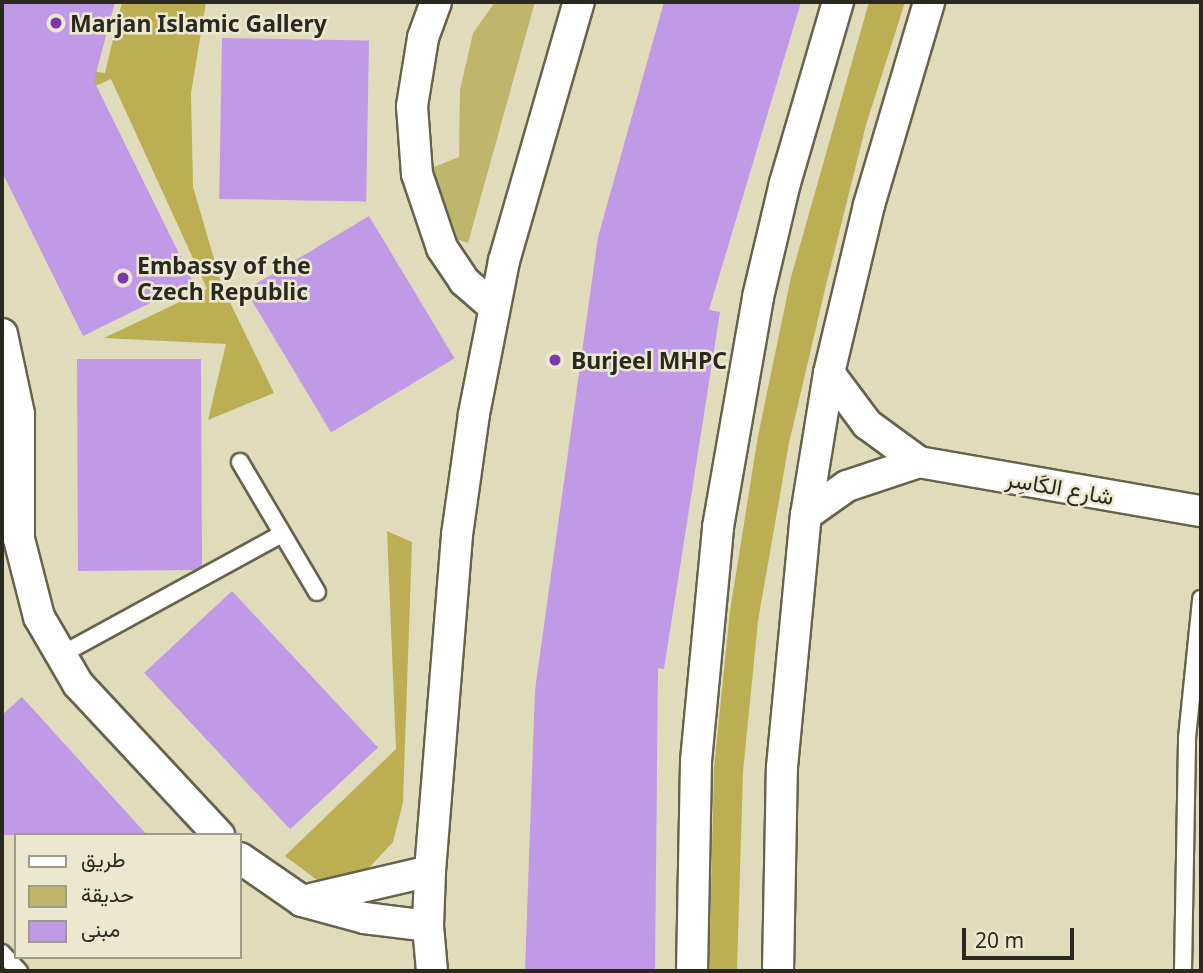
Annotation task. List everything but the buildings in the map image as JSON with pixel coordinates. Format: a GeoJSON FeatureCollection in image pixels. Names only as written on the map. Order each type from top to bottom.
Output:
{"type":"FeatureCollection","features":[{"type":"Feature","properties":{"kind":"street"},"geometry":{"type":"LineString","coordinates":[[436,2],[423,38],[412,106],[417,174],[442,248],[464,281],[494,307]]}},
{"type":"Feature","properties":{"kind":"street"},"geometry":{"type":"LineString","coordinates":[[432,971],[428,926],[430,871],[457,535],[494,307],[579,2]]}},
{"type":"Feature","properties":{"kind":"street"},"geometry":{"type":"LineString","coordinates":[[692,971],[696,761],[718,527],[758,297],[785,183],[838,2]]}},
{"type":"Feature","properties":{"kind":"street"},"geometry":{"type":"LineString","coordinates":[[778,971],[782,767],[806,515],[829,373],[869,205],[929,2]]}},
{"type":"Feature","properties":{"kind":"street"},"geometry":{"type":"LineString","coordinates":[[2,334],[19,414],[19,539],[39,617],[59,656],[103,713],[217,833]]}},
{"type":"Feature","properties":{"kind":"street","name":"شارع الكَاسِر"},"geometry":{"type":"LineString","coordinates":[[829,373],[867,424],[919,462],[1201,511]]}},
{"type":"Feature","properties":{"kind":"street","name":"شارع الكَاسِر"},"geometry":{"type":"LineString","coordinates":[[806,515],[859,481],[919,462]]}},
{"type":"Feature","properties":{"kind":"street"},"geometry":{"type":"LineString","coordinates":[[242,859],[302,901],[364,918],[428,926]]}},
{"type":"Feature","properties":{"kind":"street"},"geometry":{"type":"LineString","coordinates":[[302,901],[430,871]]}},
{"type":"Feature","properties":{"kind":"lane"},"geometry":{"type":"LineString","coordinates":[[240,462],[317,592]]}},
{"type":"Feature","properties":{"kind":"lane"},"geometry":{"type":"LineString","coordinates":[[59,656],[282,534]]}},
{"type":"Feature","properties":{"kind":"lane"},"geometry":{"type":"LineString","coordinates":[[1183,971],[1183,838],[1201,599]]}},
{"type":"Feature","properties":{"kind":"lane"},"geometry":{"type":"LineString","coordinates":[[2,953],[19,971]]}},
{"type":"Feature","properties":{"kind":"shaded area"},"geometry":{"type":"Polygon","coordinates":[[[2,2],[1201,2],[1201,971],[2,971],[2,2]]]}},
{"type":"Feature","properties":{"kind":"shaded area"},"geometry":{"type":"Polygon","coordinates":[[[122,2],[206,2],[191,93],[193,187],[222,286],[274,393],[208,420],[226,344],[104,338],[207,289],[111,79],[46,108],[46,64],[105,73],[122,2]]]}},
{"type":"Feature","properties":{"kind":"shaded area"},"geometry":{"type":"Polygon","coordinates":[[[869,2],[905,2],[866,125],[826,285],[789,443],[758,621],[743,772],[737,971],[709,971],[714,768],[730,611],[758,436],[791,277],[869,2]]]}},
{"type":"Feature","properties":{"kind":"shaded area"},"geometry":{"type":"Polygon","coordinates":[[[387,531],[412,542],[403,802],[393,842],[365,872],[321,883],[285,856],[396,749],[387,531]]]}},
{"type":"Feature","properties":{"kind":"green space"},"geometry":{"type":"Polygon","coordinates":[[[495,2],[535,2],[468,243],[443,235],[429,169],[459,157],[460,90],[473,33],[495,2]]]}},
{"type":"Feature","properties":{"kind":"place","name":"Marjan Islamic Gallery"},"geometry":{"type":"Point","coordinates":[56,23]}},
{"type":"Feature","properties":{"kind":"place","name":"Embassy of the Czech Republic"},"geometry":{"type":"Point","coordinates":[123,278]}},
{"type":"Feature","properties":{"kind":"place","name":"Burjeel MHPC"},"geometry":{"type":"Point","coordinates":[555,360]}}]}
